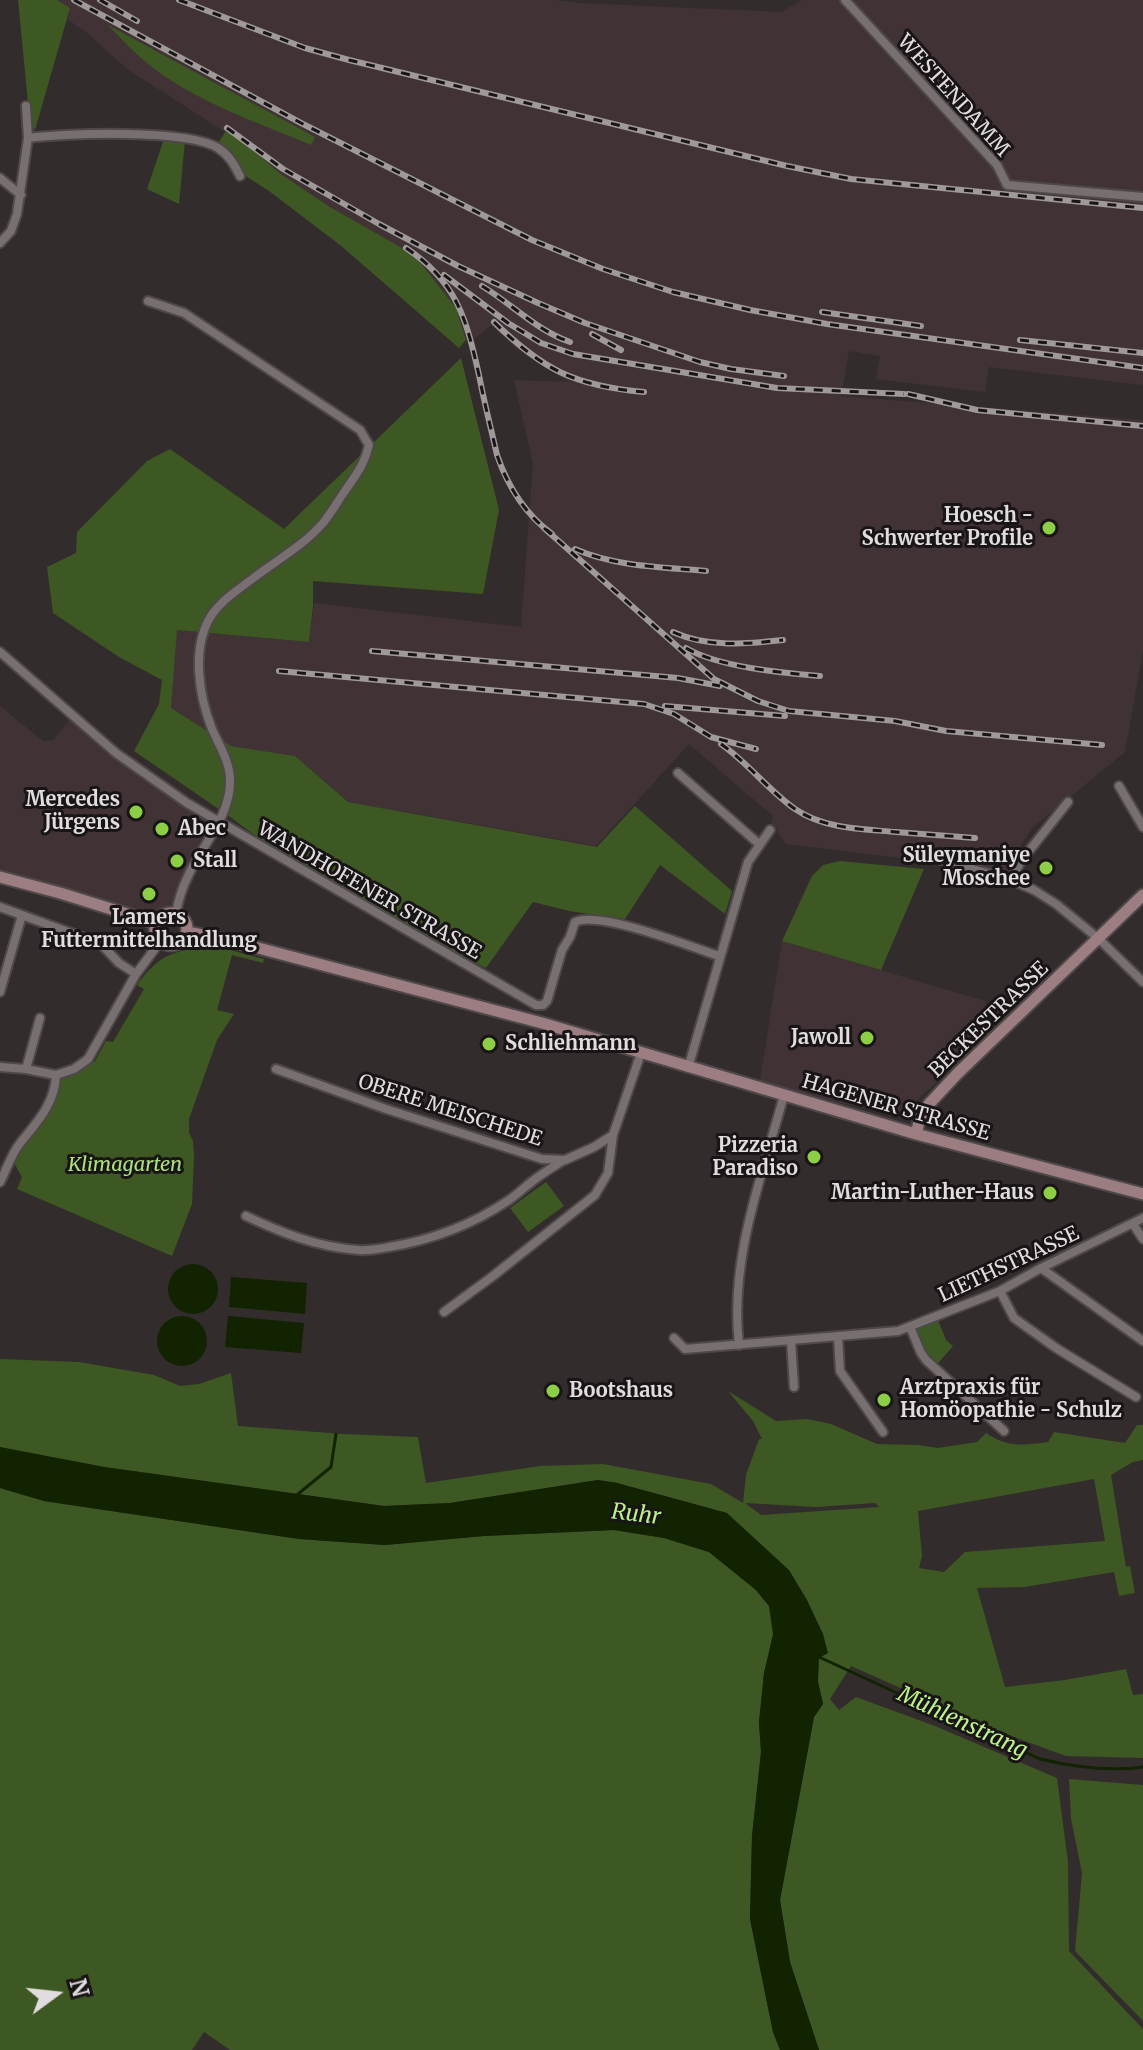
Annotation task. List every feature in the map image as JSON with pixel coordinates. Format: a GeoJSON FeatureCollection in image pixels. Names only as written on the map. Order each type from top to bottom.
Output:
{"type":"FeatureCollection","features":[{"type":"Feature","properties":{"kind":"main road"},"geometry":{"type":"LineString","coordinates":[[0,877],[156,923]]}},
{"type":"Feature","properties":{"kind":"main road","name":"BECKESTRASSE"},"geometry":{"type":"LineString","coordinates":[[916,1134],[920,1118],[929,1104],[958,1073],[1143,895]]}},
{"type":"Feature","properties":{"kind":"main road"},"geometry":{"type":"LineString","coordinates":[[166,914],[176,914],[183,919],[187,932],[179,944],[166,945],[155,933],[156,923],[166,914]]}},
{"type":"Feature","properties":{"kind":"main road","name":"HAGENER STRASSE"},"geometry":{"type":"LineString","coordinates":[[187,932],[228,940],[542,1023],[916,1134],[1143,1194]]}},
{"type":"Feature","properties":{"kind":"street","name":"WESTENDAMM"},"geometry":{"type":"LineString","coordinates":[[845,0],[997,165],[1007,185],[1143,197]]}},
{"type":"Feature","properties":{"kind":"street"},"geometry":{"type":"LineString","coordinates":[[0,243],[11,231],[21,195],[28,138],[26,106]]}},
{"type":"Feature","properties":{"kind":"street"},"geometry":{"type":"LineString","coordinates":[[28,138],[102,134],[191,138],[216,146],[231,158],[240,176]]}},
{"type":"Feature","properties":{"kind":"street"},"geometry":{"type":"LineString","coordinates":[[0,178],[21,195]]}},
{"type":"Feature","properties":{"kind":"street"},"geometry":{"type":"LineString","coordinates":[[148,301],[184,313],[360,430],[369,445],[366,461],[323,522],[306,539],[226,599],[210,617],[201,639],[199,663],[203,697],[230,770],[230,785],[227,804],[188,875],[176,914]]}},
{"type":"Feature","properties":{"kind":"street","name":"WANDHOFENER STRASSE"},"geometry":{"type":"LineString","coordinates":[[0,652],[116,753],[187,803],[536,1005],[547,1001],[562,950],[575,922],[581,919],[616,923],[719,956]]}},
{"type":"Feature","properties":{"kind":"street"},"geometry":{"type":"LineString","coordinates":[[678,773],[759,844]]}},
{"type":"Feature","properties":{"kind":"street"},"geometry":{"type":"LineString","coordinates":[[1119,786],[1143,827]]}},
{"type":"Feature","properties":{"kind":"street"},"geometry":{"type":"LineString","coordinates":[[1011,880],[1021,861],[1068,802]]}},
{"type":"Feature","properties":{"kind":"street"},"geometry":{"type":"LineString","coordinates":[[688,1068],[748,862],[770,830]]}},
{"type":"Feature","properties":{"kind":"street"},"geometry":{"type":"LineString","coordinates":[[941,860],[1011,880],[1034,890],[1099,939],[1143,982]]}},
{"type":"Feature","properties":{"kind":"street"},"geometry":{"type":"LineString","coordinates":[[0,907],[101,944],[119,963],[136,974]]}},
{"type":"Feature","properties":{"kind":"street"},"geometry":{"type":"LineString","coordinates":[[0,992],[22,915]]}},
{"type":"Feature","properties":{"kind":"street"},"geometry":{"type":"LineString","coordinates":[[0,1067],[56,1075],[74,1069],[88,1059],[136,974],[160,942]]}},
{"type":"Feature","properties":{"kind":"street"},"geometry":{"type":"LineString","coordinates":[[26,1069],[40,1018]]}},
{"type":"Feature","properties":{"kind":"street"},"geometry":{"type":"LineString","coordinates":[[444,1312],[595,1195],[608,1173],[613,1135],[641,1053]]}},
{"type":"Feature","properties":{"kind":"street","name":"OBERE MEISCHEDE"},"geometry":{"type":"LineString","coordinates":[[276,1069],[386,1109],[542,1159],[565,1160],[613,1135]]}},
{"type":"Feature","properties":{"kind":"street"},"geometry":{"type":"LineString","coordinates":[[0,1182],[21,1142],[28,1136],[55,1092],[56,1075]]}},
{"type":"Feature","properties":{"kind":"street"},"geometry":{"type":"LineString","coordinates":[[738,1342],[737,1288],[741,1263],[752,1209],[784,1095]]}},
{"type":"Feature","properties":{"kind":"street"},"geometry":{"type":"LineString","coordinates":[[246,1216],[310,1242],[337,1247],[367,1251],[406,1245],[434,1238],[477,1220],[565,1160]]}},
{"type":"Feature","properties":{"kind":"street","name":"LIETHSTRASSE"},"geometry":{"type":"LineString","coordinates":[[674,1338],[685,1349],[738,1342],[889,1333],[1000,1291],[1143,1218]]}},
{"type":"Feature","properties":{"kind":"street"},"geometry":{"type":"LineString","coordinates":[[1133,1224],[1143,1239]]}},
{"type":"Feature","properties":{"kind":"street"},"geometry":{"type":"LineString","coordinates":[[1041,1268],[1143,1341]]}},
{"type":"Feature","properties":{"kind":"street"},"geometry":{"type":"LineString","coordinates":[[1000,1291],[1014,1318],[1136,1397]]}},
{"type":"Feature","properties":{"kind":"street"},"geometry":{"type":"LineString","coordinates":[[910,1327],[926,1360],[1004,1431]]}},
{"type":"Feature","properties":{"kind":"street"},"geometry":{"type":"LineString","coordinates":[[838,1337],[840,1371],[883,1432]]}},
{"type":"Feature","properties":{"kind":"street"},"geometry":{"type":"LineString","coordinates":[[791,1340],[794,1387]]}},
{"type":"Feature","properties":{"kind":"shaded area"},"geometry":{"type":"Polygon","coordinates":[[[57,0],[556,0],[781,12],[802,0],[1143,0],[1143,195],[1008,185],[1143,201],[1143,385],[989,367],[985,392],[876,379],[880,356],[849,351],[841,396],[1143,420],[1143,650],[1125,752],[1032,828],[1008,871],[786,844],[771,822],[773,816],[689,744],[596,846],[348,802],[295,756],[231,746],[171,708],[176,630],[309,642],[314,603],[521,627],[533,464],[514,380],[569,382],[518,350],[491,325],[477,337],[466,340],[456,308],[419,261],[330,207],[281,174],[227,130],[225,132],[126,68],[67,19],[70,8],[57,0]]]}},
{"type":"Feature","properties":{"kind":"shaded area"},"geometry":{"type":"Polygon","coordinates":[[[0,706],[43,741],[53,740],[71,718],[217,825],[167,911],[154,916],[0,871],[0,706]]]}},
{"type":"Feature","properties":{"kind":"shaded area"},"geometry":{"type":"Polygon","coordinates":[[[782,941],[985,1001],[984,1028],[993,1030],[901,1115],[760,1081],[782,941]]]}},
{"type":"Feature","properties":{"kind":"green space"},"geometry":{"type":"Polygon","coordinates":[[[18,0],[57,0],[70,8],[35,130],[30,123],[18,0]]]}},
{"type":"Feature","properties":{"kind":"green space"},"geometry":{"type":"Polygon","coordinates":[[[108,25],[315,137],[311,145],[185,89],[144,61],[108,25]]]}},
{"type":"Feature","properties":{"kind":"green space"},"geometry":{"type":"Polygon","coordinates":[[[227,129],[281,174],[419,261],[456,308],[466,340],[459,348],[340,245],[244,175],[233,157],[217,145],[227,129]]]}},
{"type":"Feature","properties":{"kind":"green space"},"geometry":{"type":"Polygon","coordinates":[[[164,139],[185,141],[179,204],[147,189],[164,139]]]}},
{"type":"Feature","properties":{"kind":"green space"},"geometry":{"type":"Polygon","coordinates":[[[461,358],[499,510],[483,594],[313,581],[309,642],[177,630],[171,708],[231,746],[295,756],[348,802],[597,847],[635,806],[732,891],[725,914],[660,865],[625,919],[533,902],[486,968],[295,865],[134,751],[159,704],[162,680],[119,657],[53,613],[47,567],[76,553],[77,532],[147,461],[170,449],[284,529],[461,358]]]}},
{"type":"Feature","properties":{"kind":"green space"},"geometry":{"type":"Polygon","coordinates":[[[840,861],[924,869],[881,970],[782,941],[812,876],[823,865],[840,861]]]}},
{"type":"Feature","properties":{"kind":"green space","name":"Klimagarten"},"geometry":{"type":"Polygon","coordinates":[[[206,947],[264,959],[263,963],[232,955],[217,1010],[234,1014],[217,1040],[189,1119],[194,1156],[192,1204],[172,1256],[17,1189],[22,1177],[13,1161],[57,1093],[61,1077],[95,1061],[106,1041],[113,1042],[144,989],[137,985],[145,975],[166,957],[206,947]]]}},
{"type":"Feature","properties":{"kind":"green space"},"geometry":{"type":"Polygon","coordinates":[[[546,1182],[564,1206],[528,1232],[510,1208],[546,1182]]]}},
{"type":"Feature","properties":{"kind":"green space"},"geometry":{"type":"Polygon","coordinates":[[[938,1320],[946,1340],[953,1346],[934,1368],[911,1330],[938,1320]]]}},
{"type":"Feature","properties":{"kind":"green space"},"geometry":{"type":"Polygon","coordinates":[[[0,1359],[79,1362],[154,1375],[180,1386],[199,1384],[231,1373],[238,1426],[418,1437],[426,1483],[540,1466],[603,1464],[711,1484],[743,1503],[746,1475],[759,1439],[762,1439],[753,1421],[728,1391],[776,1421],[807,1419],[831,1424],[877,1444],[938,1448],[977,1442],[986,1433],[1009,1443],[1031,1444],[1048,1442],[1054,1432],[1125,1443],[1137,1425],[1143,1425],[1143,1460],[1133,1462],[1111,1475],[1126,1567],[1130,1566],[1135,1593],[1119,1596],[1114,1572],[1025,1587],[977,1588],[1005,1687],[1126,1669],[1133,1695],[1143,1694],[1143,1758],[1066,1756],[1000,1732],[851,1666],[830,1699],[839,1710],[856,1697],[935,1726],[1057,1778],[1068,1862],[1069,1951],[1143,2029],[1143,2050],[819,2050],[790,1962],[780,1900],[814,1717],[823,1704],[818,1682],[727,1513],[598,1480],[450,1503],[384,1506],[104,1467],[0,1447],[0,1359]],[[1094,1479],[918,1511],[922,1556],[919,1568],[944,1572],[965,1552],[1105,1541],[1094,1479]],[[745,1503],[761,1515],[879,1507],[875,1503],[816,1507],[745,1503]]]}},
{"type":"Feature","properties":{"kind":"green space"},"geometry":{"type":"Polygon","coordinates":[[[0,1488],[44,1501],[299,1539],[385,1545],[484,1536],[614,1530],[664,1538],[709,1552],[756,1590],[769,1606],[774,1634],[764,1673],[759,1722],[761,1752],[752,1836],[750,1919],[773,2032],[780,2050],[230,2050],[204,2032],[192,2050],[0,2050],[0,1488]]]}},
{"type":"Feature","properties":{"kind":"green space"},"geometry":{"type":"Polygon","coordinates":[[[1069,1779],[1143,1785],[1143,2021],[1075,1951],[1082,1873],[1071,1819],[1069,1779]]]}},
{"type":"Feature","properties":{"kind":"water"},"geometry":{"type":"Polygon","coordinates":[[[193,1264],[211,1271],[218,1289],[211,1307],[193,1314],[175,1307],[168,1289],[175,1271],[193,1264]]]}},
{"type":"Feature","properties":{"kind":"water"},"geometry":{"type":"Polygon","coordinates":[[[231,1277],[307,1283],[305,1314],[229,1307],[231,1277]]]}},
{"type":"Feature","properties":{"kind":"water"},"geometry":{"type":"Polygon","coordinates":[[[182,1316],[200,1323],[207,1341],[200,1359],[182,1366],[164,1359],[157,1341],[164,1323],[182,1316]]]}},
{"type":"Feature","properties":{"kind":"water"},"geometry":{"type":"Polygon","coordinates":[[[228,1316],[304,1323],[301,1353],[225,1347],[228,1316]]]}},
{"type":"Feature","properties":{"kind":"water","name":"Ruhr"},"geometry":{"type":"Polygon","coordinates":[[[0,1447],[104,1467],[384,1506],[450,1503],[598,1480],[727,1513],[789,1570],[823,1634],[828,1653],[819,1658],[818,1682],[823,1704],[814,1717],[780,1900],[790,1962],[819,2050],[780,2050],[773,2032],[750,1919],[752,1836],[761,1752],[759,1722],[764,1673],[773,1634],[769,1606],[756,1590],[709,1552],[664,1538],[614,1530],[484,1536],[385,1545],[299,1539],[44,1501],[0,1488],[0,1447]]]}},
{"type":"Feature","properties":{"kind":"waterway"},"geometry":{"type":"LineString","coordinates":[[298,1494],[331,1467],[336,1434]]}},
{"type":"Feature","properties":{"kind":"waterway","name":"Mühlenstrang"},"geometry":{"type":"LineString","coordinates":[[819,1657],[1040,1759],[1091,1768],[1143,1767]]}},
{"type":"Feature","properties":{"kind":"railway"},"geometry":{"type":"LineString","coordinates":[[74,0],[301,123],[532,240],[603,269],[673,292],[750,310],[827,324],[1143,368]]}},
{"type":"Feature","properties":{"kind":"railway"},"geometry":{"type":"LineString","coordinates":[[100,0],[137,21]]}},
{"type":"Feature","properties":{"kind":"railway"},"geometry":{"type":"LineString","coordinates":[[179,0],[305,48],[787,166],[851,179],[1143,208]]}},
{"type":"Feature","properties":{"kind":"railway"},"geometry":{"type":"LineString","coordinates":[[227,128],[283,169],[379,224],[458,266],[538,303],[585,323],[700,362],[784,376]]}},
{"type":"Feature","properties":{"kind":"railway"},"geometry":{"type":"LineString","coordinates":[[406,248],[437,274],[457,303],[469,336],[501,467],[526,509],[552,534]]}},
{"type":"Feature","properties":{"kind":"railway"},"geometry":{"type":"LineString","coordinates":[[444,275],[508,323],[541,343],[573,354],[777,388],[904,394]]}},
{"type":"Feature","properties":{"kind":"railway"},"geometry":{"type":"LineString","coordinates":[[482,286],[535,324],[570,342]]}},
{"type":"Feature","properties":{"kind":"railway"},"geometry":{"type":"LineString","coordinates":[[822,312],[921,326]]}},
{"type":"Feature","properties":{"kind":"railway"},"geometry":{"type":"LineString","coordinates":[[494,322],[528,352],[562,373],[598,385],[644,392]]}},
{"type":"Feature","properties":{"kind":"railway"},"geometry":{"type":"LineString","coordinates":[[592,334],[621,350]]}},
{"type":"Feature","properties":{"kind":"railway"},"geometry":{"type":"LineString","coordinates":[[1020,340],[1143,353]]}},
{"type":"Feature","properties":{"kind":"railway"},"geometry":{"type":"LineString","coordinates":[[908,394],[977,410],[1143,426]]}},
{"type":"Feature","properties":{"kind":"railway"},"geometry":{"type":"LineString","coordinates":[[544,528],[714,679],[758,701],[789,711],[895,721],[946,731],[1102,745]]}},
{"type":"Feature","properties":{"kind":"railway"},"geometry":{"type":"LineString","coordinates":[[575,549],[623,563],[706,571]]}},
{"type":"Feature","properties":{"kind":"railway"},"geometry":{"type":"LineString","coordinates":[[673,632],[713,643],[783,640]]}},
{"type":"Feature","properties":{"kind":"railway"},"geometry":{"type":"LineString","coordinates":[[686,648],[732,664],[820,676]]}},
{"type":"Feature","properties":{"kind":"railway"},"geometry":{"type":"LineString","coordinates":[[372,651],[678,678],[720,686]]}},
{"type":"Feature","properties":{"kind":"railway"},"geometry":{"type":"LineString","coordinates":[[279,671],[644,704],[674,714],[711,737],[756,749]]}},
{"type":"Feature","properties":{"kind":"railway"},"geometry":{"type":"LineString","coordinates":[[665,706],[785,716]]}},
{"type":"Feature","properties":{"kind":"railway"},"geometry":{"type":"LineString","coordinates":[[721,744],[785,802],[818,821],[857,829],[975,838]]}},
{"type":"Feature","properties":{"kind":"place","name":"Hoesch - Schwerter Profile"},"geometry":{"type":"Point","coordinates":[1049,528]}},
{"type":"Feature","properties":{"kind":"place","name":"Mercedes Jürgens"},"geometry":{"type":"Point","coordinates":[136,812]}},
{"type":"Feature","properties":{"kind":"place","name":"Abec"},"geometry":{"type":"Point","coordinates":[162,829]}},
{"type":"Feature","properties":{"kind":"place","name":"Stall"},"geometry":{"type":"Point","coordinates":[177,861]}},
{"type":"Feature","properties":{"kind":"place","name":"Süleymaniye Moschee"},"geometry":{"type":"Point","coordinates":[1046,868]}},
{"type":"Feature","properties":{"kind":"place","name":"Lamers Futtermittelhandlung"},"geometry":{"type":"Point","coordinates":[149,894]}},
{"type":"Feature","properties":{"kind":"place","name":"Jawoll"},"geometry":{"type":"Point","coordinates":[867,1038]}},
{"type":"Feature","properties":{"kind":"place","name":"Schliehmann"},"geometry":{"type":"Point","coordinates":[489,1044]}},
{"type":"Feature","properties":{"kind":"place","name":"Pizzeria Paradiso"},"geometry":{"type":"Point","coordinates":[814,1157]}},
{"type":"Feature","properties":{"kind":"place","name":"Martin-Luther-Haus"},"geometry":{"type":"Point","coordinates":[1050,1193]}},
{"type":"Feature","properties":{"kind":"place","name":"Bootshaus"},"geometry":{"type":"Point","coordinates":[553,1391]}},
{"type":"Feature","properties":{"kind":"place","name":"Arztpraxis für Homöopathie - Schulz"},"geometry":{"type":"Point","coordinates":[884,1400]}}]}
